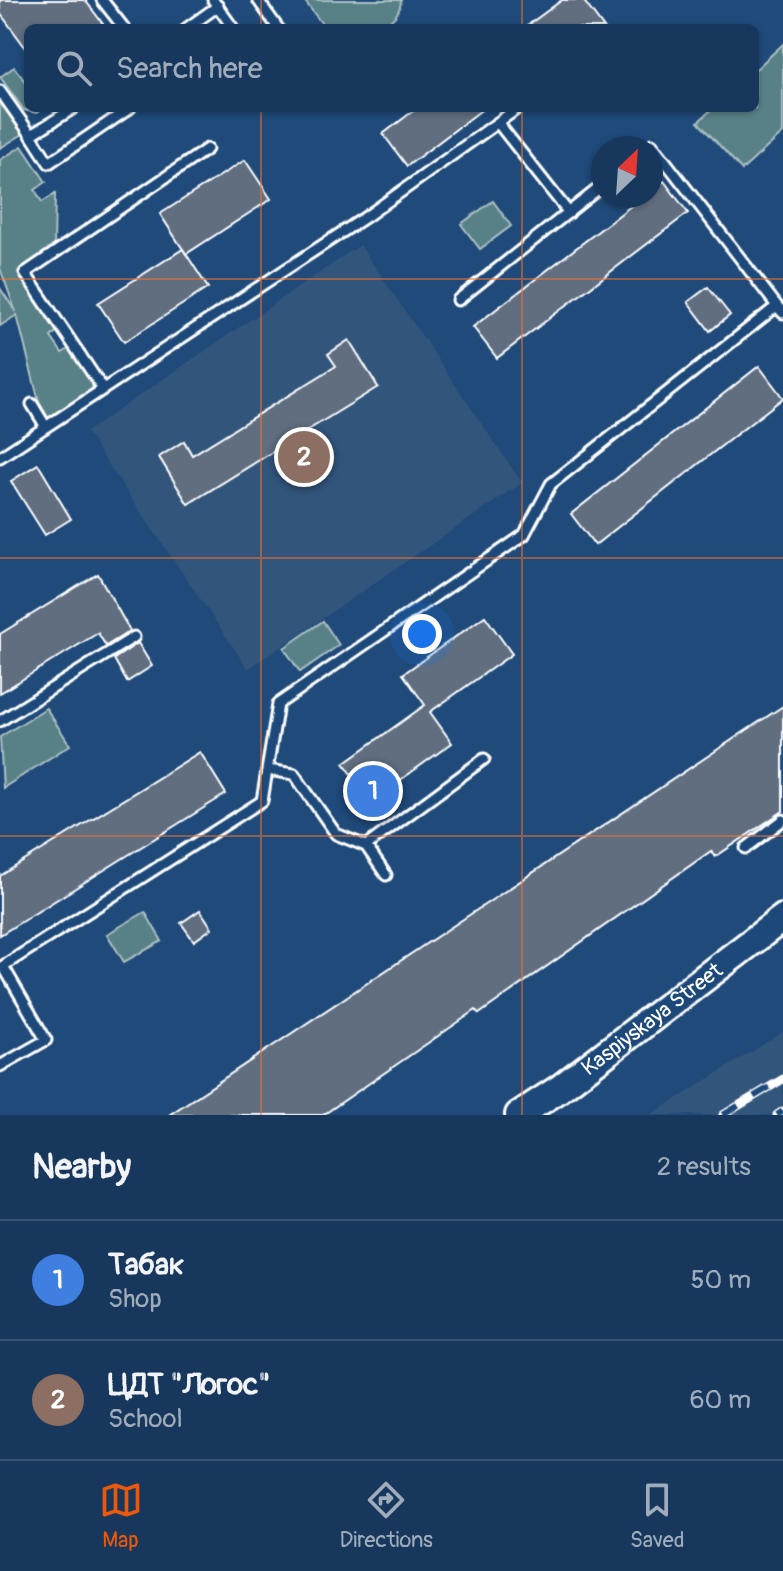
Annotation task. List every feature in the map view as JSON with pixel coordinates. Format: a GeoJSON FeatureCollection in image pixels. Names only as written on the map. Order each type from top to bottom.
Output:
{"type":"FeatureCollection","features":[{"type":"Feature","properties":{"kind":"main road","name":"Kaspiyskaya Street"},"geometry":{"type":"LineString","coordinates":[[519,1115],[559,1089],[783,918]]}},
{"type":"Feature","properties":{"kind":"lane"},"geometry":{"type":"LineString","coordinates":[[102,0],[121,24]]}},
{"type":"Feature","properties":{"kind":"lane"},"geometry":{"type":"LineString","coordinates":[[258,0],[275,24]]}},
{"type":"Feature","properties":{"kind":"lane"},"geometry":{"type":"LineString","coordinates":[[191,24],[215,3],[230,24]]}},
{"type":"Feature","properties":{"kind":"lane"},"geometry":{"type":"LineString","coordinates":[[0,91],[49,163],[124,112]]}},
{"type":"Feature","properties":{"kind":"lane"},"geometry":{"type":"LineString","coordinates":[[31,135],[68,112]]}},
{"type":"Feature","properties":{"kind":"lane"},"geometry":{"type":"LineString","coordinates":[[0,457],[367,216],[513,112]]}},
{"type":"Feature","properties":{"kind":"lane"},"geometry":{"type":"LineString","coordinates":[[498,123],[569,213]]}},
{"type":"Feature","properties":{"kind":"lane"},"geometry":{"type":"LineString","coordinates":[[103,389],[25,273],[207,149]]}},
{"type":"Feature","properties":{"kind":"lane"},"geometry":{"type":"LineString","coordinates":[[0,1066],[46,1040],[3,966],[262,801],[278,704],[524,535],[551,484],[780,310],[663,158]]}},
{"type":"Feature","properties":{"kind":"lane"},"geometry":{"type":"LineString","coordinates":[[458,300],[591,195]]}},
{"type":"Feature","properties":{"kind":"lane"},"geometry":{"type":"LineString","coordinates":[[32,404],[46,427]]}},
{"type":"Feature","properties":{"kind":"lane"},"geometry":{"type":"LineString","coordinates":[[0,721],[134,637]]}},
{"type":"Feature","properties":{"kind":"lane"},"geometry":{"type":"LineString","coordinates":[[366,846],[484,759]]}},
{"type":"Feature","properties":{"kind":"lane"},"geometry":{"type":"LineString","coordinates":[[268,770],[294,774],[336,834],[366,846],[386,875]]}},
{"type":"Feature","properties":{"kind":"lane"},"geometry":{"type":"LineString","coordinates":[[746,848],[783,820]]}},
{"type":"Feature","properties":{"kind":"shaded area"},"geometry":{"type":"Polygon","coordinates":[[[360,245],[522,483],[248,669],[86,432],[360,245]]]}},
{"type":"Feature","properties":{"kind":"shaded area"},"geometry":{"type":"Polygon","coordinates":[[[783,1032],[783,1115],[651,1115],[783,1032]]]}},
{"type":"Feature","properties":{"kind":"green space"},"geometry":{"type":"Polygon","coordinates":[[[304,0],[401,0],[398,12],[384,24],[322,24],[304,0]]]}},
{"type":"Feature","properties":{"kind":"green space"},"geometry":{"type":"Polygon","coordinates":[[[783,44],[783,133],[742,170],[698,122],[709,112],[759,112],[759,66],[783,44]]]}},
{"type":"Feature","properties":{"kind":"green space"},"geometry":{"type":"Polygon","coordinates":[[[14,67],[24,80],[24,110],[0,77],[14,67]]]}},
{"type":"Feature","properties":{"kind":"green space"},"geometry":{"type":"Polygon","coordinates":[[[0,101],[23,134],[0,148],[0,101]]]}},
{"type":"Feature","properties":{"kind":"green space"},"geometry":{"type":"Polygon","coordinates":[[[22,146],[46,182],[35,190],[42,202],[55,194],[54,248],[18,272],[57,331],[51,337],[62,353],[69,349],[93,382],[92,389],[48,418],[39,402],[17,315],[0,326],[0,288],[16,312],[0,268],[0,160],[22,146]]]}},
{"type":"Feature","properties":{"kind":"green space"},"geometry":{"type":"Polygon","coordinates":[[[493,201],[511,226],[480,249],[461,224],[493,201]]]}},
{"type":"Feature","properties":{"kind":"green space"},"geometry":{"type":"Polygon","coordinates":[[[323,621],[339,645],[300,672],[284,648],[323,621]]]}},
{"type":"Feature","properties":{"kind":"green space"},"geometry":{"type":"Polygon","coordinates":[[[46,708],[70,745],[3,788],[0,737],[46,708]]]}},
{"type":"Feature","properties":{"kind":"green space"},"geometry":{"type":"Polygon","coordinates":[[[145,912],[162,941],[124,962],[107,934],[145,912]]]}},
{"type":"Feature","properties":{"kind":"building"},"geometry":{"type":"Polygon","coordinates":[[[0,0],[85,0],[103,24],[24,24],[24,46],[0,13],[0,0]]]}},
{"type":"Feature","properties":{"kind":"building"},"geometry":{"type":"Polygon","coordinates":[[[562,0],[583,0],[601,24],[529,24],[562,0]]]}},
{"type":"Feature","properties":{"kind":"building"},"geometry":{"type":"Polygon","coordinates":[[[412,112],[479,112],[407,166],[383,134],[412,112]]]}},
{"type":"Feature","properties":{"kind":"building"},"geometry":{"type":"Polygon","coordinates":[[[245,160],[271,199],[186,254],[160,214],[245,160]]]}},
{"type":"Feature","properties":{"kind":"building"},"geometry":{"type":"Polygon","coordinates":[[[663,182],[688,213],[497,358],[473,327],[628,208],[663,208],[663,182]]]}},
{"type":"Feature","properties":{"kind":"building"},"geometry":{"type":"Polygon","coordinates":[[[183,249],[208,288],[124,342],[98,303],[183,249]]]}},
{"type":"Feature","properties":{"kind":"building"},"geometry":{"type":"Polygon","coordinates":[[[708,287],[730,315],[710,331],[688,302],[708,287]]]}},
{"type":"Feature","properties":{"kind":"building"},"geometry":{"type":"Polygon","coordinates":[[[349,340],[378,387],[188,504],[159,457],[184,441],[192,455],[336,366],[328,354],[349,340]]]}},
{"type":"Feature","properties":{"kind":"building"},"geometry":{"type":"Polygon","coordinates":[[[759,366],[783,398],[595,545],[571,514],[759,366]]]}},
{"type":"Feature","properties":{"kind":"building"},"geometry":{"type":"Polygon","coordinates":[[[38,464],[71,519],[45,535],[11,481],[38,464]]]}},
{"type":"Feature","properties":{"kind":"building"},"geometry":{"type":"Polygon","coordinates":[[[98,574],[130,631],[106,646],[98,633],[0,693],[0,634],[98,574]]]}},
{"type":"Feature","properties":{"kind":"building"},"geometry":{"type":"Polygon","coordinates":[[[485,616],[512,654],[430,712],[452,743],[371,801],[344,763],[425,705],[403,674],[485,616]]]}},
{"type":"Feature","properties":{"kind":"building"},"geometry":{"type":"Polygon","coordinates":[[[138,643],[152,666],[127,682],[114,659],[138,643]]]}},
{"type":"Feature","properties":{"kind":"building"},"geometry":{"type":"Polygon","coordinates":[[[783,706],[783,811],[715,857],[711,851],[479,1014],[476,1010],[323,1115],[169,1115],[783,706]]]}},
{"type":"Feature","properties":{"kind":"building"},"geometry":{"type":"Polygon","coordinates":[[[200,752],[226,794],[0,935],[0,876],[200,752]]]}},
{"type":"Feature","properties":{"kind":"building"},"geometry":{"type":"Polygon","coordinates":[[[200,910],[212,928],[194,941],[181,923],[200,910]]]}},
{"type":"Feature","properties":{"kind":"railway"},"geometry":{"type":"LineString","coordinates":[[723,1115],[783,1079]]}},
{"type":"Feature","properties":{"kind":"railway"},"geometry":{"type":"LineString","coordinates":[[777,1115],[783,1111]]}},
{"type":"Feature","properties":{"kind":"place","name":"ЦДТ \"Логос\""},"geometry":{"type":"Point","coordinates":[304,457]}},
{"type":"Feature","properties":{"kind":"place","name":"Табак"},"geometry":{"type":"Point","coordinates":[373,791]}}]}
